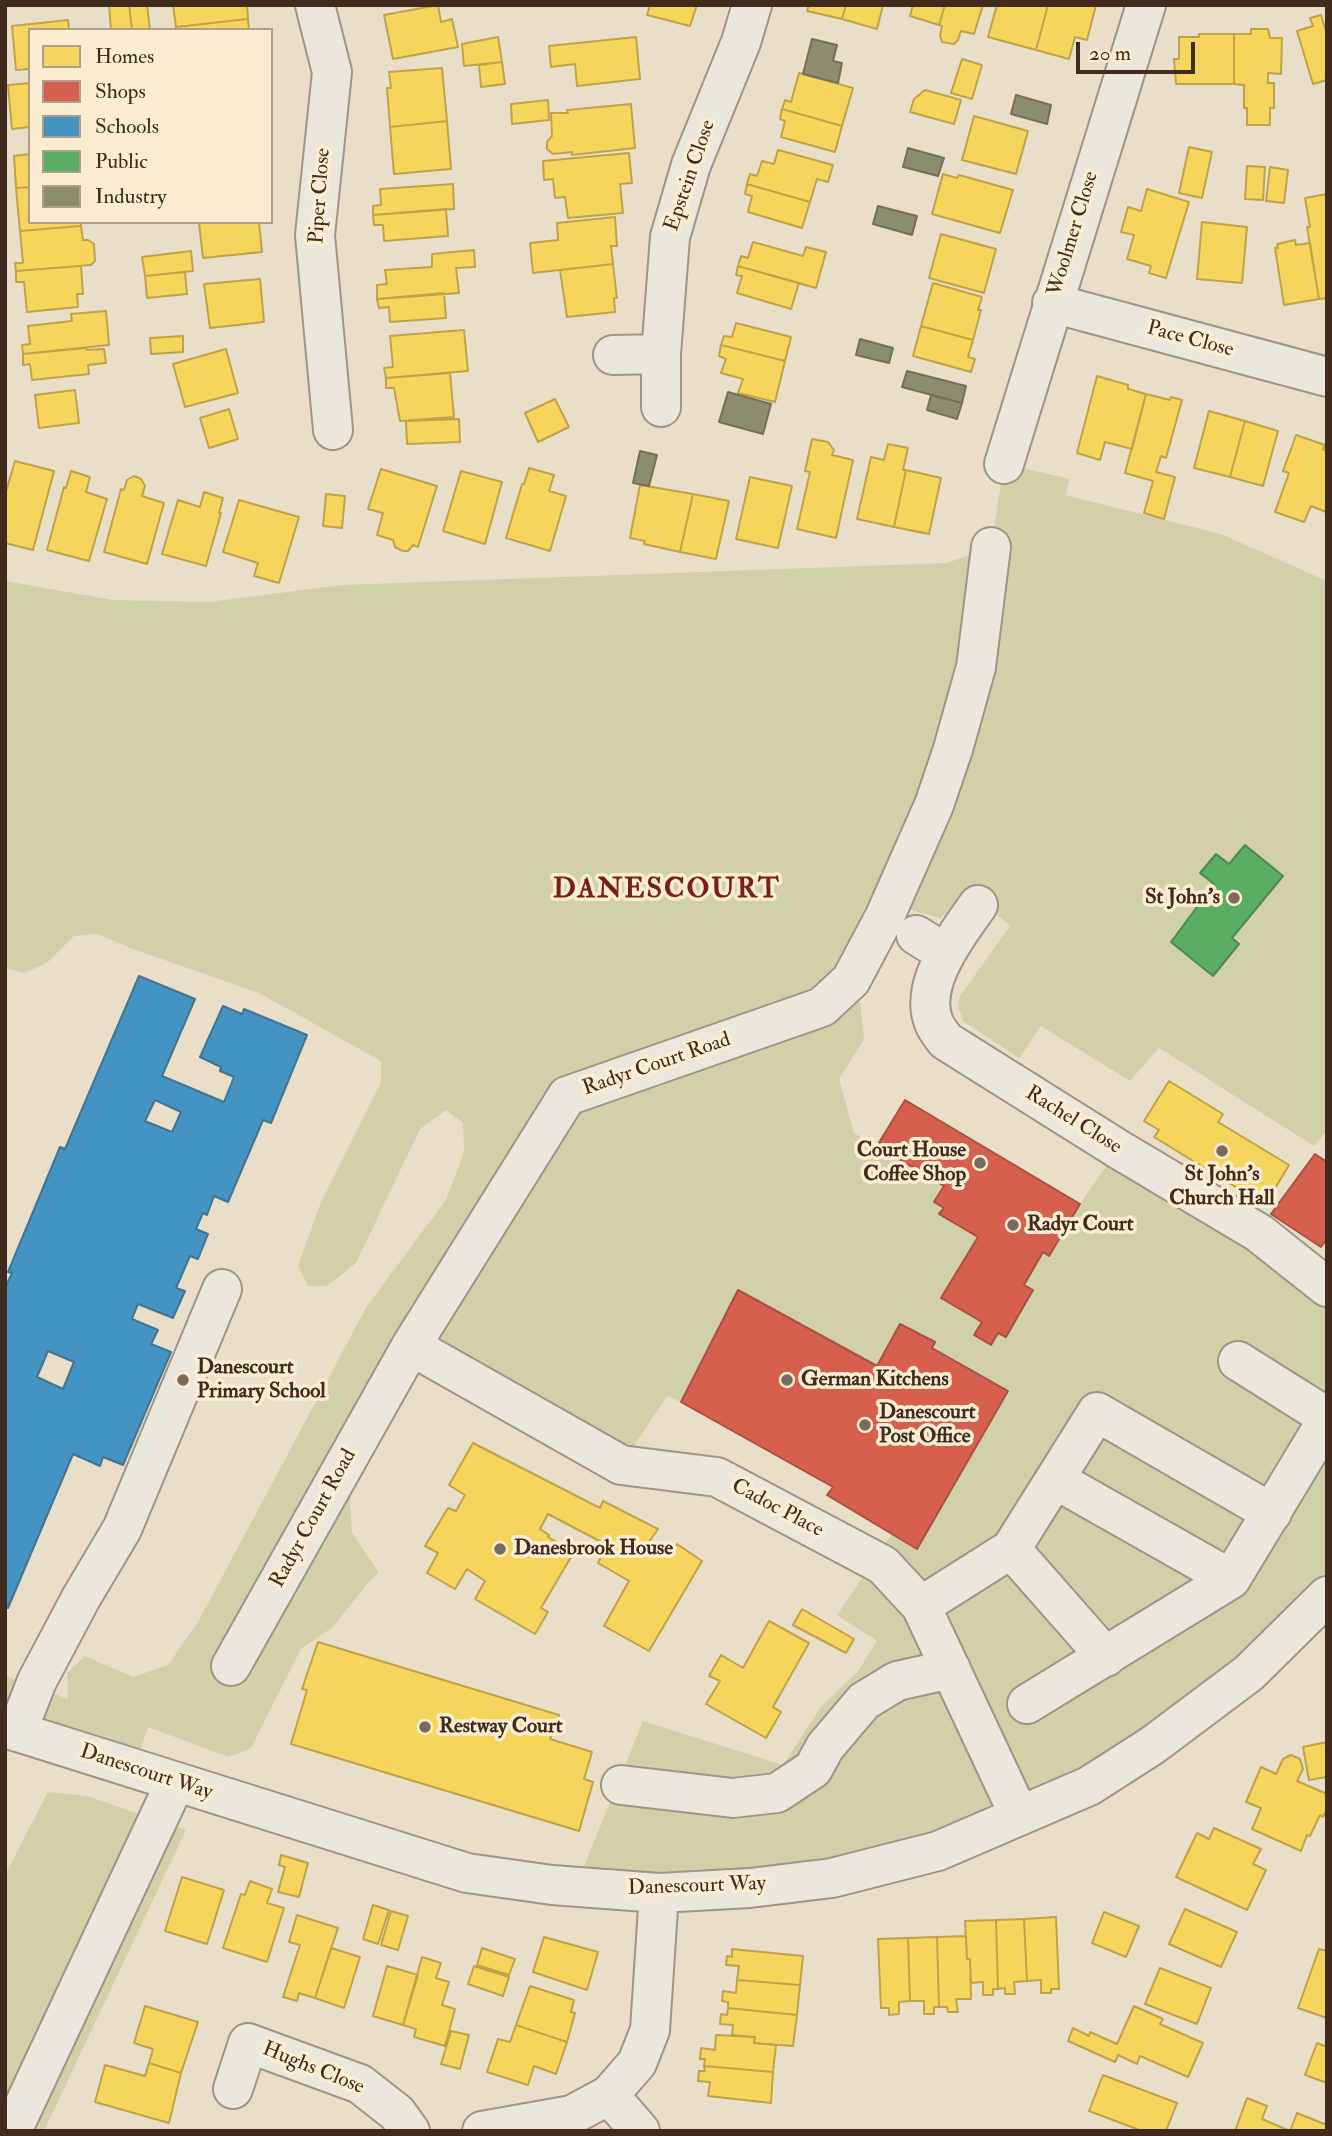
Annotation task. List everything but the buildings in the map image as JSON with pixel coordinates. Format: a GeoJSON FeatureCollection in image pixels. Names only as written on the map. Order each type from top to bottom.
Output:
{"type":"FeatureCollection","features":[{"type":"Feature","properties":{"kind":"street","name":"Piper Close"},"geometry":{"type":"LineString","coordinates":[[315,5],[332,72],[315,235],[333,430]]}},
{"type":"Feature","properties":{"kind":"street","name":"Epstein Close"},"geometry":{"type":"LineString","coordinates":[[661,407],[661,354],[670,237],[691,165],[741,42],[752,5]]}},
{"type":"Feature","properties":{"kind":"street","name":"Woolmer Close"},"geometry":{"type":"LineString","coordinates":[[1004,464],[1146,5]]}},
{"type":"Feature","properties":{"kind":"street","name":"Pace Close"},"geometry":{"type":"LineString","coordinates":[[1052,303],[1327,377]]}},
{"type":"Feature","properties":{"kind":"street"},"geometry":{"type":"LineString","coordinates":[[614,355],[661,354]]}},
{"type":"Feature","properties":{"kind":"street","name":"Radyr Court Road"},"geometry":{"type":"LineString","coordinates":[[231,1666],[411,1346],[567,1096],[822,1007],[851,980],[885,916],[912,856],[953,749],[976,667],[991,547]]}},
{"type":"Feature","properties":{"kind":"street","name":"Rachel Close"},"geometry":{"type":"LineString","coordinates":[[978,905],[930,944],[930,1006],[934,1024],[946,1041],[1118,1149],[1259,1233],[1325,1282]]}},
{"type":"Feature","properties":{"kind":"street"},"geometry":{"type":"LineString","coordinates":[[11,1730],[81,1598],[122,1530],[222,1289]]}},
{"type":"Feature","properties":{"kind":"street","name":"Cadoc Place"},"geometry":{"type":"LineString","coordinates":[[411,1346],[621,1465],[717,1477],[883,1564],[921,1606],[1019,1815]]}},
{"type":"Feature","properties":{"kind":"street"},"geometry":{"type":"LineString","coordinates":[[1027,1704],[1231,1579],[1272,1513],[1327,1418],[1238,1361]]}},
{"type":"Feature","properties":{"kind":"street"},"geometry":{"type":"LineString","coordinates":[[921,1606],[1012,1549],[1097,1412],[1272,1513]]}},
{"type":"Feature","properties":{"kind":"street"},"geometry":{"type":"LineString","coordinates":[[1056,1480],[1231,1579]]}},
{"type":"Feature","properties":{"kind":"street"},"geometry":{"type":"LineString","coordinates":[[1012,1549],[1106,1657]]}},
{"type":"Feature","properties":{"kind":"street","name":"Danescourt Way"},"geometry":{"type":"LineString","coordinates":[[11,1730],[467,1873],[552,1885],[659,1893],[750,1888],[832,1878],[938,1851],[1088,1786],[1153,1745],[1249,1673],[1327,1596]]}},
{"type":"Feature","properties":{"kind":"street"},"geometry":{"type":"LineString","coordinates":[[621,1786],[733,1798],[777,1793],[813,1769],[825,1747],[863,1701],[897,1681],[951,1669]]}},
{"type":"Feature","properties":{"kind":"street"},"geometry":{"type":"LineString","coordinates":[[12,2131],[175,1783]]}},
{"type":"Feature","properties":{"kind":"street"},"geometry":{"type":"LineString","coordinates":[[482,2131],[572,2115],[609,2095],[637,2063],[650,2030],[659,1893]]}},
{"type":"Feature","properties":{"kind":"street","name":"Hughs Close"},"geometry":{"type":"LineString","coordinates":[[233,2089],[248,2043],[360,2084],[397,2113],[410,2131]]}},
{"type":"Feature","properties":{"kind":"street"},"geometry":{"type":"LineString","coordinates":[[609,2095],[640,2131]]}},
{"type":"Feature","properties":{"kind":"shaded area"},"geometry":{"type":"Polygon","coordinates":[[[1004,464],[1070,479],[1065,495],[1221,534],[1327,581],[1327,1130],[1314,1146],[1159,1048],[1130,1081],[1041,1026],[1019,1058],[963,1021],[958,1006],[960,996],[1010,926],[992,910],[962,900],[940,918],[882,902],[847,984],[860,1002],[864,1040],[839,1079],[854,1133],[944,1186],[944,1208],[940,1214],[978,1237],[942,1298],[982,1322],[974,1335],[991,1344],[998,1333],[1006,1337],[1033,1291],[1024,1285],[1043,1252],[1050,1255],[1080,1204],[1118,1149],[1327,1287],[1327,1596],[1249,1673],[938,1851],[576,1886],[643,1721],[783,1765],[820,1708],[858,1671],[877,1641],[837,1615],[892,1534],[918,1548],[1008,1392],[932,1348],[934,1342],[901,1324],[877,1366],[738,1290],[681,1402],[667,1396],[621,1465],[613,1484],[412,1367],[358,1457],[350,1500],[352,1533],[379,1573],[333,1627],[301,1649],[251,1748],[229,1757],[148,1727],[134,1769],[5,1728],[5,1676],[68,1699],[67,1673],[85,1656],[133,1677],[168,1665],[198,1622],[367,1306],[446,1200],[464,1152],[463,1123],[446,1110],[420,1129],[356,1263],[327,1286],[308,1286],[298,1266],[321,1202],[381,1082],[381,1061],[259,993],[130,948],[98,934],[74,936],[48,962],[25,973],[5,968],[5,581],[113,600],[208,602],[343,585],[947,563],[991,547],[1004,464]]]}},
{"type":"Feature","properties":{"kind":"shaded area"},"geometry":{"type":"Polygon","coordinates":[[[48,1792],[87,1796],[186,1830],[44,2131],[5,2131],[5,1875],[48,1792]]]}},
{"type":"Feature","properties":{"kind":"place","name":"St John's"},"geometry":{"type":"Point","coordinates":[1234,898]}},
{"type":"Feature","properties":{"kind":"place","name":"St John's Church Hall"},"geometry":{"type":"Point","coordinates":[1222,1151]}},
{"type":"Feature","properties":{"kind":"place","name":"Court House Coffee Shop"},"geometry":{"type":"Point","coordinates":[980,1163]}},
{"type":"Feature","properties":{"kind":"place","name":"Radyr Court"},"geometry":{"type":"Point","coordinates":[1013,1225]}},
{"type":"Feature","properties":{"kind":"place","name":"Danescourt Primary School"},"geometry":{"type":"Point","coordinates":[183,1380]}},
{"type":"Feature","properties":{"kind":"place","name":"German Kitchens"},"geometry":{"type":"Point","coordinates":[787,1380]}},
{"type":"Feature","properties":{"kind":"place","name":"Danescourt Post Office"},"geometry":{"type":"Point","coordinates":[865,1425]}},
{"type":"Feature","properties":{"kind":"place","name":"Danesbrook House"},"geometry":{"type":"Point","coordinates":[500,1549]}},
{"type":"Feature","properties":{"kind":"place","name":"Restway Court"},"geometry":{"type":"Point","coordinates":[425,1727]}},
{"type":"Feature","properties":{"kind":"district","name":"DANESCOURT"},"geometry":{"type":"Point","coordinates":[667,891]}}]}
